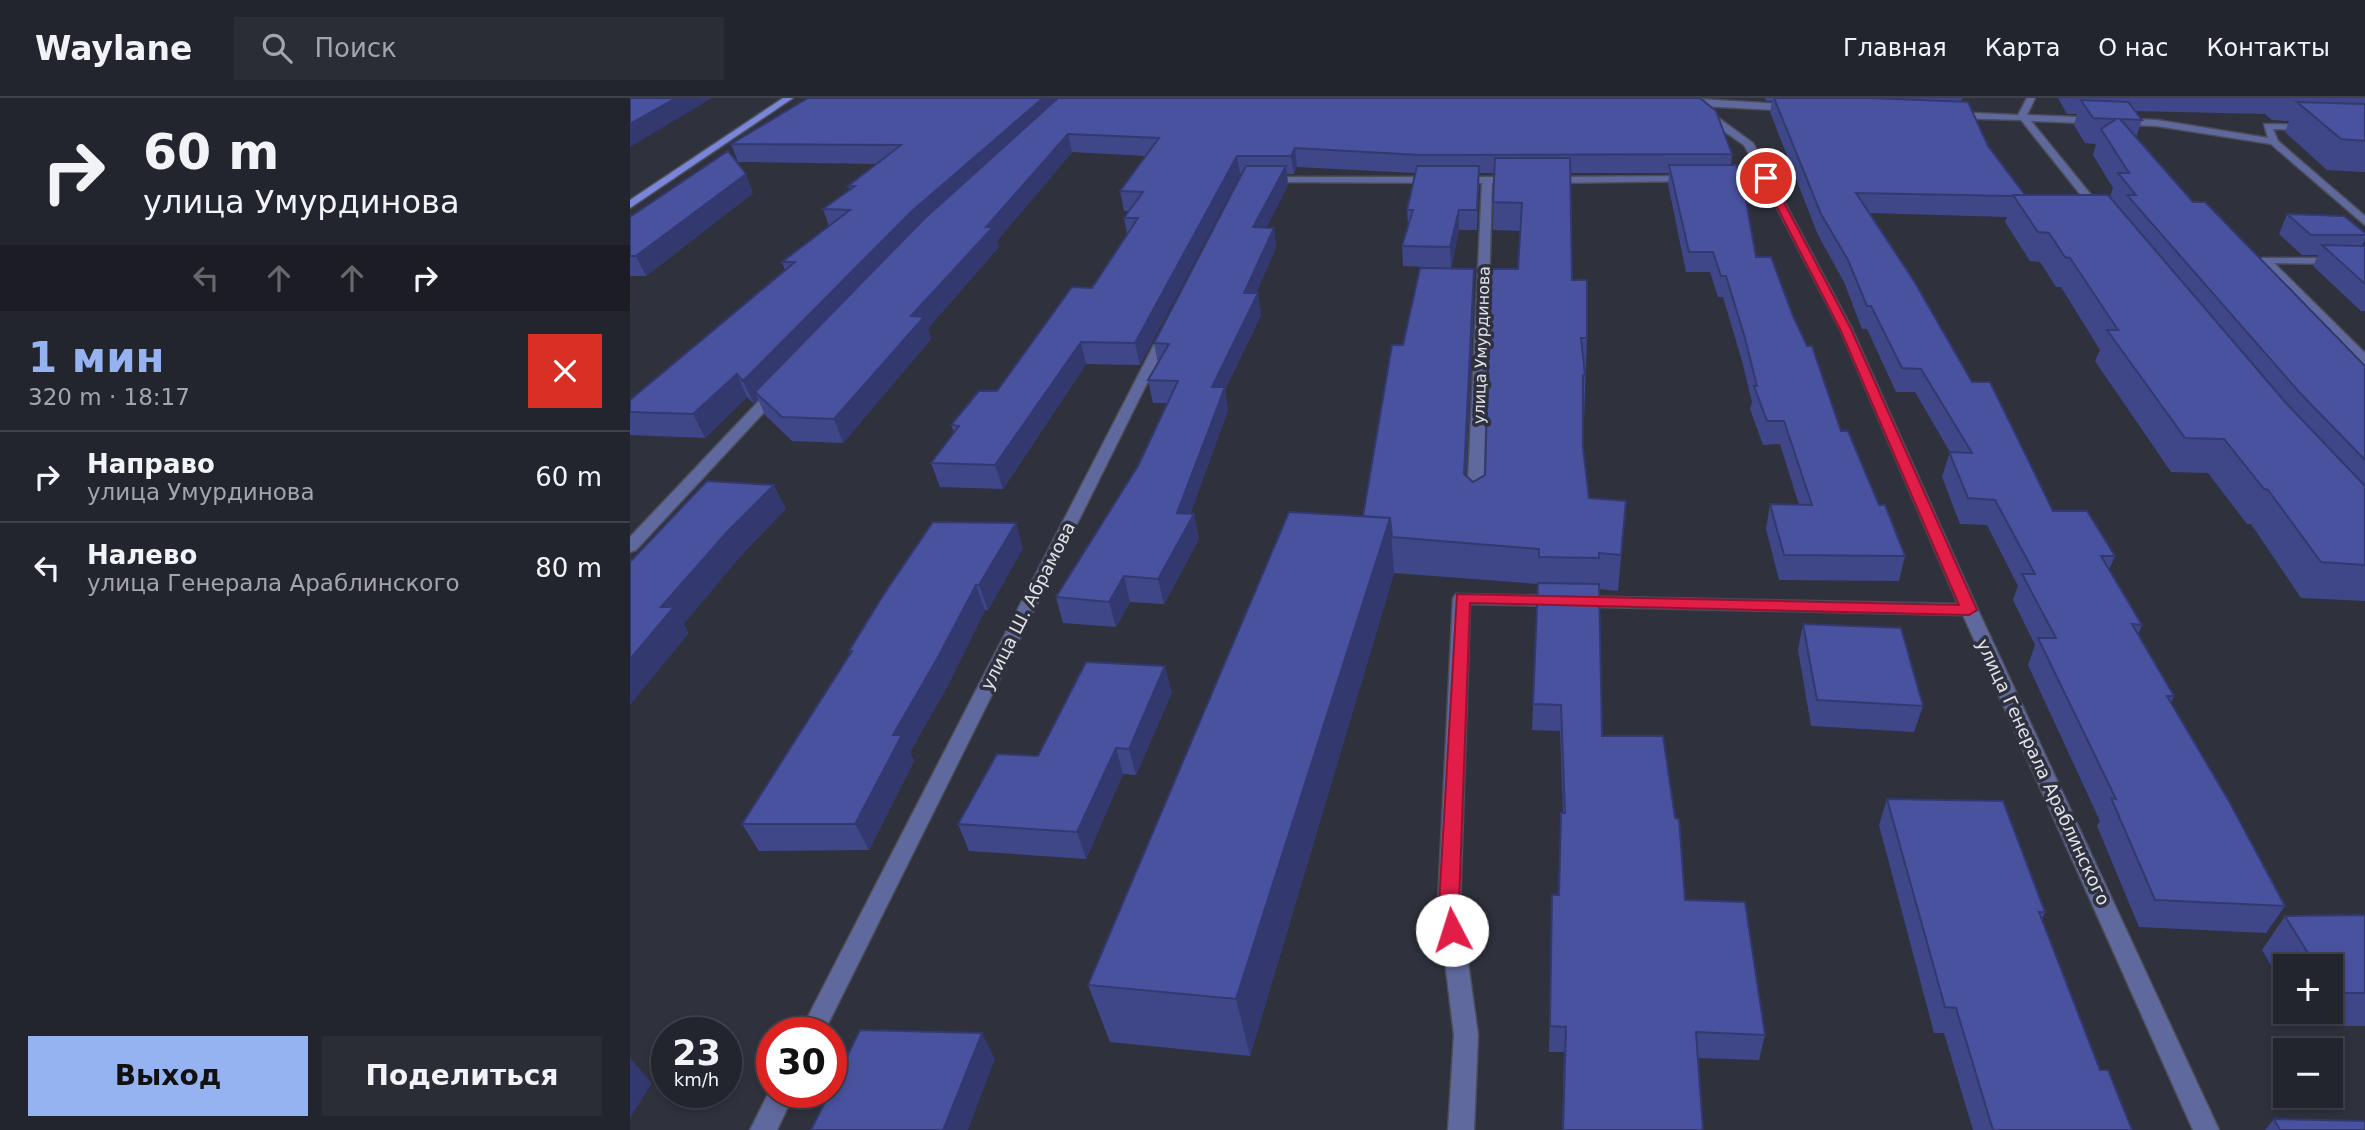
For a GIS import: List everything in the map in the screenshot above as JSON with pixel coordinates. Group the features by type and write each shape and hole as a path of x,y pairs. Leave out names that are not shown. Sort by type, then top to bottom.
{"street":[{"path":"630,205 789,98"},
{"path":"2022,116 2031,98"},
{"path":"1685,101 1800,108"},
{"name":"улица Генерала Араблинского","path":"1685,101 1748,142 1846,329 1969,610 2206,1130"},
{"path":"1937,114 2157,123 2274,142"},
{"path":"2022,116 2110,224"},
{"path":"2323,127 2267,126 2274,142 2365,222"},
{"path":"1710,178 1766,178"},
{"path":"1257,179 1528,180"},
{"path":"1542,180 1696,179"},
{"name":"улица Умурдинова","path":"1475,509 1486,180"},
{"path":"2365,261 2266,260 2273,272 2365,360"},
{"name":"улица Ш. Абрамова","path":"820,1017 1175,315"},
{"path":"630,547 782,386"},
{"path":"1461,1130 1466,1035 1449,904 1462,597 1969,610"},
{"path":"763,1130 774,1108"}],"building":[{"path":"630,98 676,98 630,124"},
{"path":"808,98 1043,98 912,211 743,381 737,374 693,414 630,412 630,400 795,262 782,262 850,210 823,209 855,186 848,186 901,145 731,144"},
{"path":"1058,98 1700,98 1716,111 1732,154 1420,155 1295,148 1291,156 1237,156 1135,343 1081,342 995,465 931,463 959,426 951,425 979,391 997,391 1072,287 1092,288 1138,218 1124,218 1143,192 1120,191 1159,138 1068,134 986,227 993,227 911,316 924,317 834,419 782,417 755,392 924,219"},
{"path":"1774,98 1968,102 1988,146 2025,195 1856,193 1914,281 1972,382 1990,382 2053,511 2087,511 2115,556 2101,556 2142,625 2132,624 2174,696 2167,696 2230,803 2285,906 2155,900 2111,798 2116,799 2038,638 2056,638 2022,574 2035,574 1995,500 1968,498 1949,452 1972,453 1921,369 1902,368 1871,306 1867,306 1848,260 1821,214"},
{"path":"2081,100 2128,102 2142,120 2120,119 2193,202 2205,202 2365,366 2365,460 2300,393 2127,195 2136,195 2118,173 2129,173 2101,129 2116,119 2093,118"},
{"path":"2297,102 2365,104 2365,141 2341,139"},
{"path":"728,151 746,174 636,256 630,256 630,217"},
{"path":"1495,158 1570,158 1572,280 1587,280 1587,338 1581,338 1585,375 1583,448 1589,498 1626,501 1621,555 1599,553 1599,558 1539,557 1539,549 1392,537 1390,518 1363,516 1392,345 1403,345 1420,268 1474,269 1464,474 1473,482 1485,475 1491,269 1518,269 1522,203 1493,202"},
{"path":"1669,165 1736,165 1743,184 1756,257 1771,257 1793,316 1807,346 1812,346 1841,431 1848,431 1879,505 1885,505 1905,556 1784,555 1770,504 1812,505 1784,421 1767,421 1754,386 1757,386 1745,338 1726,276 1721,276 1713,252 1689,252"},
{"path":"1246,166 1286,166 1253,227 1274,228 1244,293 1258,293 1212,387 1225,387 1177,513 1194,514 1158,579 1124,576 1109,602 1056,597 1138,466 1178,381 1148,380 1169,344 1154,343"},
{"path":"1417,166 1479,166 1477,210 1459,210 1450,247 1402,246 1413,210 1407,210"},
{"path":"2013,195 2108,195 2286,403 2365,486 2365,565 2321,562 2268,490 2264,489 2224,439 2185,438 2107,330 2118,330 2070,258 2065,257 2049,233 2038,232"},
{"path":"2287,214 2344,216 2365,235 2311,235"},
{"path":"2322,245 2365,246 2365,284"},
{"path":"707,481 774,485 727,532 661,607 674,607 630,659 630,562"},
{"path":"1289,512 1390,518 1236,999 1088,985"},
{"path":"933,522 1016,523 979,585 976,585 893,735 902,735 855,824 742,824 852,651 849,651 884,594"},
{"path":"1538,583 1599,584 1602,736 1663,736 1675,818 1679,819 1685,900 1745,902 1765,1035 1696,1032 1703,1130 1563,1130 1566,1027 1550,1026 1552,895 1559,895 1561,813 1565,813 1561,705 1533,704"},
{"path":"1803,624 1901,628 1923,706 1817,700"},
{"path":"1086,662 1165,666 1129,749 1116,748 1077,832 958,824 997,754 1038,756"},
{"path":"1887,799 2003,801 2045,912 2039,912 2100,1070 2108,1070 2132,1130 1993,1130 1956,1008 1945,1007"},
{"path":"2365,915 2365,993 2343,993 2343,954 2309,954 2285,916"},
{"path":"860,1030 982,1033 943,1130 811,1130 822,1108 847,1108 847,1056"},
{"path":"2274,1119 2365,1121 2365,1130 2280,1130"}],"route":[{"path":"1452,930 1449,904 1462,597 1969,610 1846,329 1766,178"}]}
